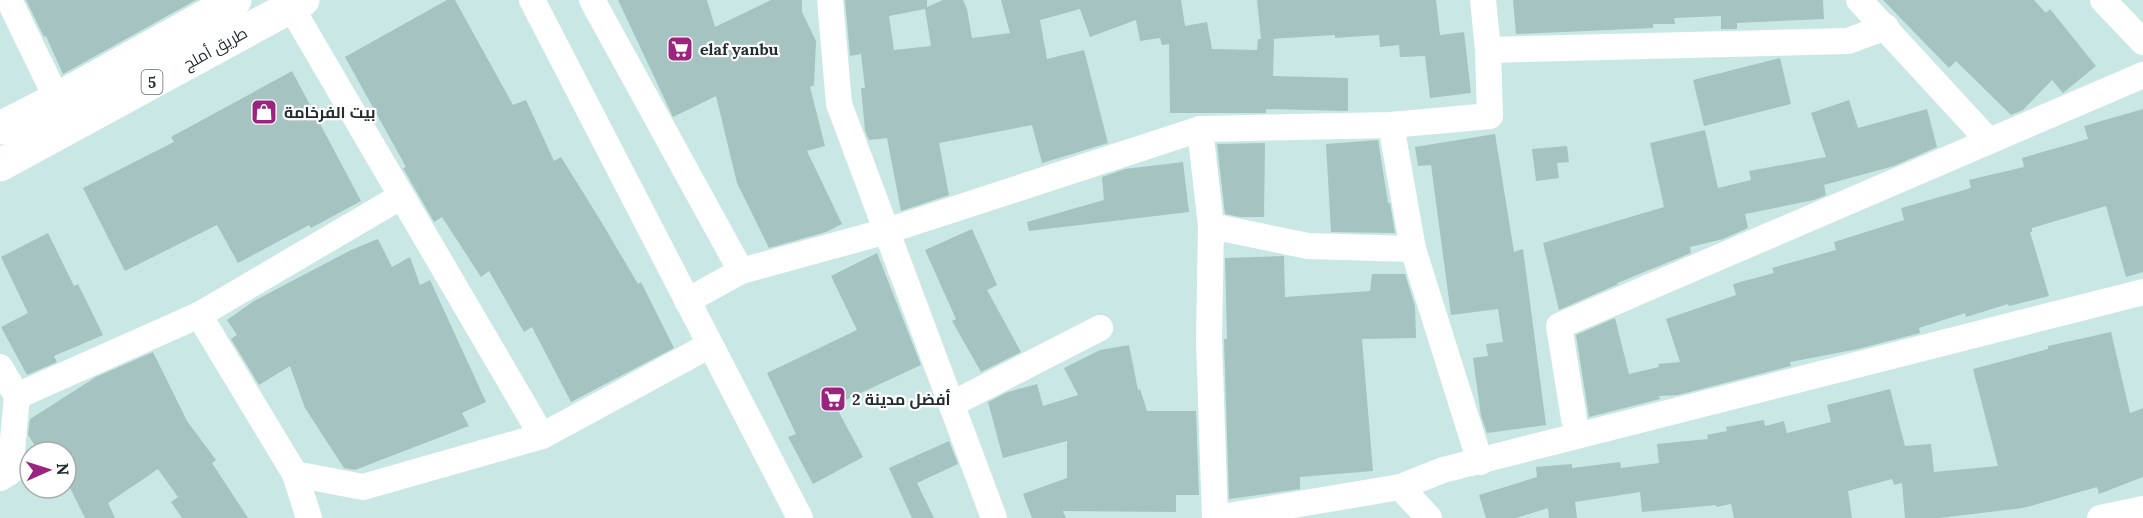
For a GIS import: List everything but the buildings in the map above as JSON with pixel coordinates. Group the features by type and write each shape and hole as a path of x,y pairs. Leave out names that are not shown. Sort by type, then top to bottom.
{"highway":[{"name":"طريق أملج","path":"0,128 235,0"},
{"name":"طريق أملج","path":"0,165 297,3"}],"street":[{"path":"9,0 57,99"},
{"path":"532,0 800,518"},
{"path":"592,0 741,271"},
{"path":"830,0 839,104 994,518"},
{"path":"687,301 741,271 887,231 1200,129 1391,125 1490,116 1488,50 1483,0"},
{"path":"1859,0 1989,141"},
{"path":"2103,0 2143,42"},
{"path":"297,3 400,197 542,436"},
{"path":"1488,50 1848,41 1886,27"},
{"path":"1574,419 1559,326 2143,75"},
{"path":"1391,125 1413,249 1480,462"},
{"path":"1200,129 1211,226 1209,341 1215,518 1400,487 1443,470 2140,297"},
{"path":"17,396 199,315 400,197"},
{"path":"1211,226 1308,246 1413,249"},
{"path":"199,315 296,474 309,518"},
{"path":"952,404 1100,328"},
{"path":"296,474 363,487 542,436 710,345"},
{"path":"0,367 17,396 10,472 0,478"},
{"path":"1400,487 1429,518"},
{"path":"2100,518 2143,509"}],"place":[{"name":"elaf yanbu","path":"680,49"},
{"name":"بيت الفرخامة","path":"264,112"},
{"name":"2 أفضل مدينة","path":"833,399"}]}
